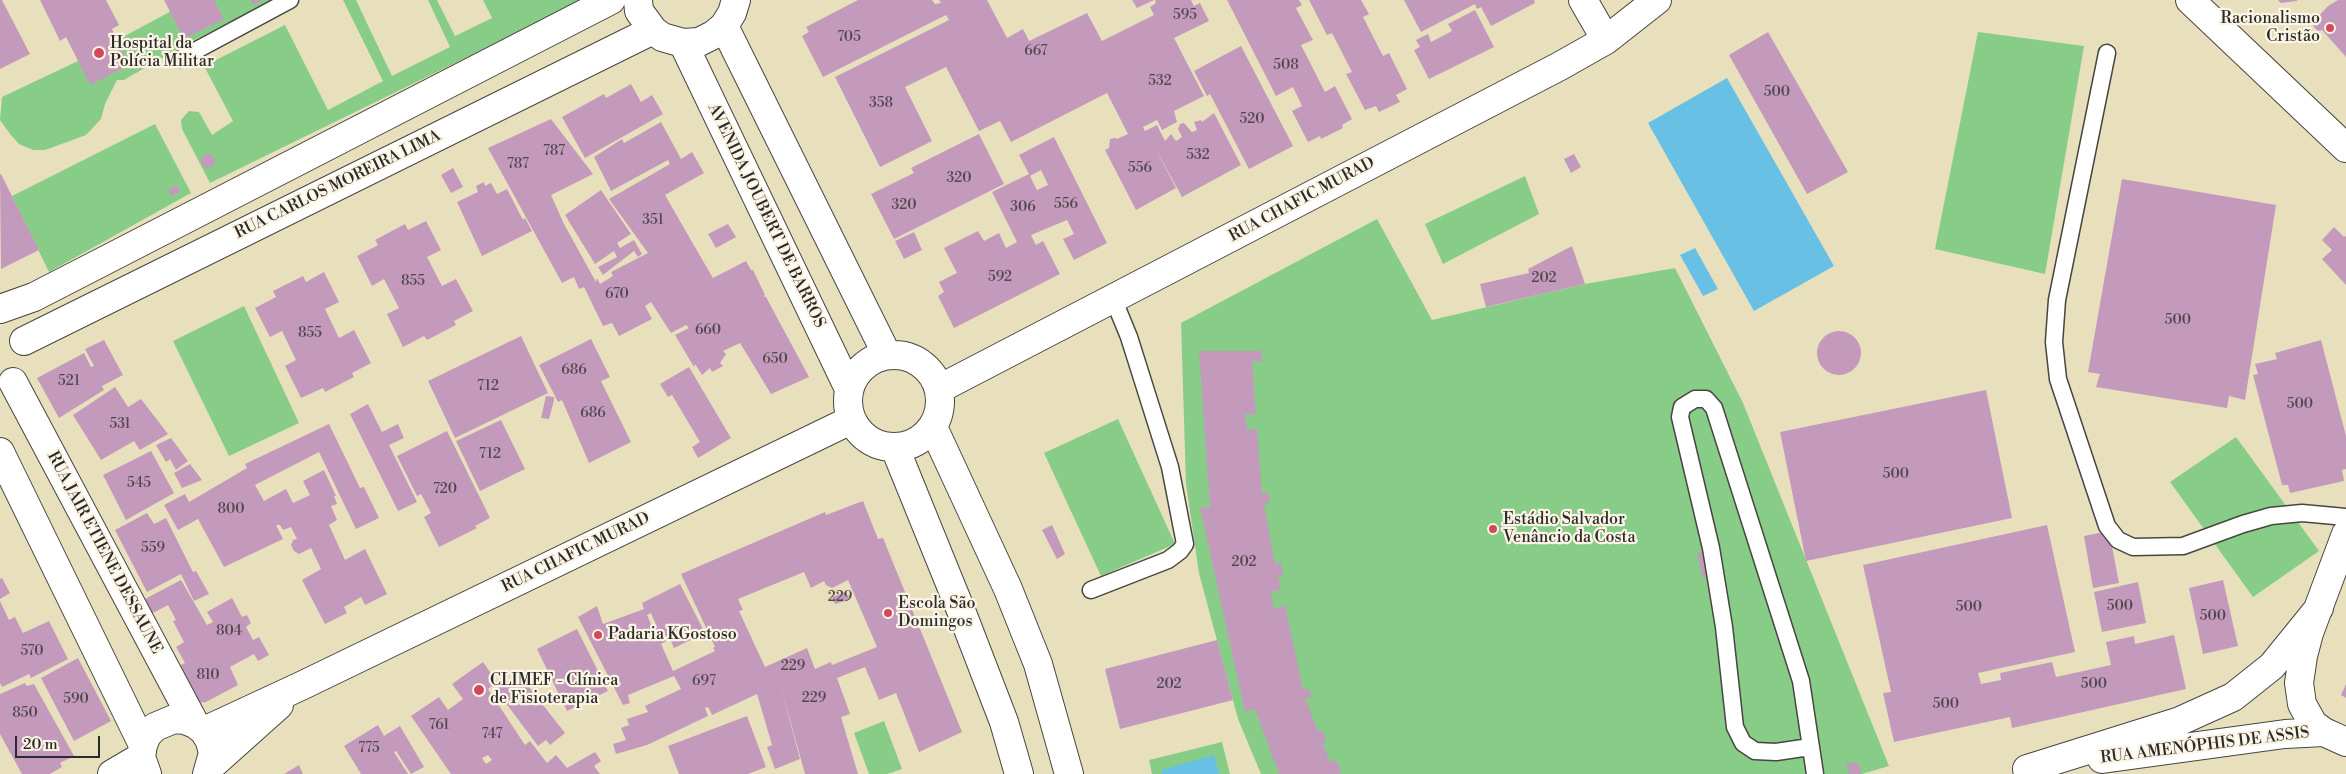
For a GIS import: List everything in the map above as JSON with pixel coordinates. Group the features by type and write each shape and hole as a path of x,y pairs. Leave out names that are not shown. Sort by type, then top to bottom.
{"street":[{"path":"6,386 22,367 24,341 18,326 0,310 34,297 611,0"},
{"path":"638,0 639,11 653,30 662,37 684,43 698,42 713,35 724,26 732,13 736,0"},
{"path":"1583,0 1606,40"},
{"name":"RUA CHAFIC MURAD","path":"939,389 1560,66 1606,40 1657,0"},
{"path":"2190,0 2346,148"},
{"path":"724,26 887,355"},
{"name":"RUA CARLOS MOREIRA LIMA","path":"24,341 653,30"},
{"name":"AVENIDA JOUBERT DE BARROS","path":"684,43 849,389"},
{"path":"887,355 904,356 920,362 932,374 939,389 941,409 933,427 923,438 910,446 895,448 877,445 862,436 851,420 848,410 849,389 854,377 863,366 874,359 887,355"},
{"name":"RUA JAIR ETIENE DESSAUNE","path":"6,386 199,727 210,741 213,753 209,769"},
{"name":"RUA CHAFIC MURAD","path":"199,727 301,686 851,420"},
{"path":"933,427 1008,589 1038,664 1069,774"},
{"path":"895,448 1004,722 1019,774"},
{"path":"0,452 144,759"},
{"path":"2319,608 2346,534"},
{"name":"RUA AMENÓPHIS DE ASSIS","path":"2319,608 2302,656 2299,683 2300,696 2306,714 2313,724 2335,737"},
{"name":"RUA AMENÓPHIS DE ASSIS","path":"2016,772 2180,721 2233,697 2272,666 2319,608"},
{"name":"RUA CHAFIC MURAD","path":"209,769 301,686"},
{"path":"144,759 151,731 164,722 185,720 199,727"},
{"name":"RUA AMENÓPHIS DE ASSIS","path":"2016,772 2253,738 2335,737"},
{"path":"112,774 144,759"}],"lane":[{"path":"180,59 290,0"},
{"path":"2107,53 2057,300 2054,342 2058,379 2107,526 2118,540 2133,547 2183,546 2271,516 2302,513 2346,517"},
{"path":"1091,590 1168,560 1180,551 1185,544 1170,467 1129,337 1113,298"},
{"path":"1810,747 1776,752 1755,751 1743,744 1736,727 1724,627 1711,548 1680,416 1682,407 1694,399 1706,399 1714,408 1802,681 1815,774"}],"green space":[{"path":"192,0 275,0 188,43 124,80 117,80 105,104 101,119 86,135 45,150 33,150 19,144 0,120 2,97 78,61"},
{"path":"343,0 356,0 392,76 450,47 428,0 437,0 455,36 492,18 483,0 584,0 210,183 182,129 181,120 189,111 199,112 212,135 233,121 204,66 285,25 328,110 383,81"},
{"path":"1978,32 2084,46 2045,274 1935,249"},
{"path":"155,124 191,193 49,272 12,196"},
{"path":"1525,176 1539,214 1443,264 1425,224"},
{"name":"Estádio Salvador Venâncio da Costa","path":"1377,219 1432,320 1585,284 1675,268 1743,403 1889,766 1862,774 1261,774 1238,719 1199,573 1186,484 1181,323"},
{"path":"244,306 299,423 229,456 173,341"},
{"path":"1118,419 1175,544 1101,576 1044,453"},
{"path":"2236,437 2319,551 2253,597 2170,482"},
{"path":"884,721 902,769 887,774 869,774 854,733"},
{"path":"1222,742 1230,774 1152,774 1149,760"}],"water":[{"path":"1727,78 1834,266 1754,311 1648,123"},
{"path":"1695,248 1718,289 1703,296 1680,255"},
{"path":"1214,755 1219,774 1162,774 1161,770"}],"building":[{"path":"0,0 2,0 30,54 0,69"},
{"name":"Hospital da Polícia Militar","path":"40,0 106,0 119,25 112,29 129,65 90,85 66,37 60,41"},
{"name":"Hospital da Polícia Militar","path":"164,0 214,0 224,19 184,39"},
{"path":"251,0 263,0 253,5"},
{"path":"858,0 932,0 935,4 941,3 939,0 987,0 1007,38 1023,29 1029,41 1087,13 1102,41 1154,15 1150,7 1156,3 1155,0 1191,0 1194,6 1200,3 1209,21 1174,38 1204,96 1174,111 1177,122 1162,130 1157,120 1143,127 1145,131 1157,125 1165,141 1171,134 1176,141 1182,137 1178,129 1180,124 1184,123 1192,132 1197,130 1194,122 1201,120 1202,122 1214,113 1241,165 1182,197 1154,146 1176,188 1136,210 1105,150 1109,148 1110,139 1117,139 1128,134 1107,93 1011,142 1000,121 979,131 946,67 905,87 932,141 880,167 835,77 949,20 946,15 823,77 802,36 809,32 806,27"},
{"path":"1132,0 1154,0 1137,8"},
{"path":"1227,0 1299,0 1302,5 1296,8 1313,40 1301,45 1325,92 1335,86 1352,119 1342,125 1343,128 1321,139 1320,136 1308,142 1292,111 1302,106 1293,87 1276,96"},
{"path":"1309,0 1361,0 1369,14 1363,17 1383,56 1389,53 1407,89 1396,95 1400,102 1379,112 1376,106 1365,110 1346,74 1352,72 1332,33 1327,35"},
{"path":"1404,0 1534,0 1535,3 1491,26 1481,7 1477,9 1475,4 1421,32"},
{"path":"2278,0 2297,0 2297,1 2281,3"},
{"name":"Racionalismo Cristão","path":"2338,0 2346,0 2346,57 2322,30 2318,31 2313,26 2313,22 2328,6"},
{"path":"1475,10 1494,47 1429,79 1414,50 1420,47 1416,40 1428,34 1431,42 1452,31 1448,24"},
{"path":"1768,32 1848,172 1807,194 1729,55"},
{"path":"1241,46 1293,146 1249,169 1210,94 1207,96 1194,71"},
{"path":"631,84 641,102 652,95 663,114 585,158 562,117 604,94 606,98"},
{"path":"551,119 593,174 551,195 564,224 596,282 597,278 600,284 613,276 611,272 648,253 609,199 670,164 668,160 611,191 594,157 622,139 624,143 661,122 681,159 692,152 704,173 665,195 692,242 713,278 746,261 751,270 753,270 765,295 763,296 766,297 809,377 771,394 740,343 723,351 726,354 720,363 723,366 712,372 710,368 702,375 695,364 694,367 675,335 689,328 686,325 671,333 651,302 645,306 652,319 619,336 612,323 603,326 584,287 579,289 574,277 562,283 488,148"},
{"path":"979,134 1004,184 894,239 871,194 914,173 911,168"},
{"path":"1054,137 1107,243 1074,260 1063,239 1074,234 1067,220 1031,235 1036,245 1043,241 1060,274 954,328 938,296 944,292 939,282 957,273 944,248 978,231 984,241 999,233 1006,248 1017,242 992,192 1029,174 1019,155","holes":["1041,170 1048,185 1037,190 1030,176"]},
{"path":"208,154 213,156 215,161 213,166 208,168 203,166 201,161 203,156"},
{"path":"1574,154 1581,167 1571,173 1564,159"},
{"path":"453,168 463,187 451,193 441,175"},
{"path":"0,175 39,250 1,269"},
{"path":"2122,179 2276,205 2245,400 2229,396 2227,408 2096,387 2100,374 2088,372"},
{"path":"484,182 485,186 491,183 497,194 507,189 523,220 525,218 532,231 482,256 457,202 478,192 476,186"},
{"path":"177,185 180,192 171,196 168,189"},
{"path":"601,190 631,234 617,243 620,248 634,240 642,254 638,257 634,251 603,275 598,267 617,257 614,251 595,264 565,215"},
{"path":"426,221 441,250 427,257 442,286 456,279 473,311 454,321 456,325 427,340 424,336 403,347 387,314 399,308 384,279 372,286 357,256 378,245 375,240 405,224 408,230"},
{"path":"728,224 736,237 716,248 708,234"},
{"path":"2334,227 2344,237 2346,236 2346,285 2322,259 2332,250 2322,240"},
{"path":"914,232 922,250 904,259 895,241"},
{"path":"1572,246 1585,284 1486,307 1480,284 1529,273 1528,269"},
{"path":"324,272 339,302 325,309 339,338 354,330 371,363 352,373 354,377 325,392 323,388 301,398 285,366 296,360 282,331 270,337 255,308 276,297 273,291 303,276 306,282"},
{"path":"1839,331 1851,335 1857,341 1861,353 1857,365 1851,371 1839,375 1827,371 1821,365 1817,353 1821,341 1827,335"},
{"path":"521,336 548,393 455,438 428,381"},
{"path":"591,339 610,377 601,381 631,442 589,463 562,400 558,402 539,365"},
{"path":"104,340 123,375 102,386 104,390 59,418 37,378 84,353 91,367 94,366 85,349"},
{"path":"2321,340 2346,436 2346,469 2342,470 2344,481 2290,493 2288,485 2282,485 2253,375 2258,374 2255,364 2277,359 2275,353"},
{"path":"1199,351 1261,351 1262,362 1252,361 1256,415 1245,414 1247,430 1257,428 1262,494 1268,492 1270,502 1264,504 1275,564 1281,562 1283,575 1278,576 1281,589 1271,592 1274,609 1285,605 1303,689 1309,689 1312,697 1305,698 1318,731 1322,730 1327,742 1322,743 1330,761 1337,761 1341,773 1338,774 1279,774 1255,709 1245,712 1200,507 1210,508"},
{"path":"689,367 731,438 698,458 692,447 700,442 672,395 685,388 668,397 660,384"},
{"path":"115,387 128,407 141,399 168,434 140,450 134,441 101,460 73,415"},
{"path":"1986,390 2012,518 1806,561 1780,432"},
{"path":"546,396 554,397 549,419 541,418"},
{"path":"368,404 382,432 398,424 404,438 389,445 417,502 398,511 350,414"},
{"path":"501,420 525,469 480,491 456,441"},
{"path":"329,424 360,488 364,487 379,518 356,529 319,452 255,485 264,501 286,489 293,503 310,495 303,481 324,470 336,496 334,496 337,504 331,506 337,520 329,525 345,560 365,549 387,594 365,605 361,597 344,607 347,613 325,624 302,580 321,569 311,548 299,554 294,551 291,545 293,540 297,539 291,527 283,530 280,525 276,525 283,539 224,567 198,519 178,530 164,505 185,494 189,502 247,468 245,464"},
{"path":"447,431 490,518 475,526 477,528 439,547 424,517 431,513 421,494 417,496 397,456"},
{"path":"171,438 188,461 176,470 170,459 166,462 156,445"},
{"path":"151,451 174,493 126,520 103,475"},
{"path":"190,464 202,480 182,488 174,473"},
{"path":"863,501 878,539 883,538 962,732 919,752 896,693 879,700 865,667 837,678 850,714 841,717 858,774 805,774 780,684 800,759 775,769 767,747 772,745 757,694 712,715 708,707 705,708 708,716 647,745 616,754 613,744 626,740 621,728 629,725 627,719 648,712 645,706 681,689 674,676 628,695 630,703 623,705 578,617 597,606 603,624 644,609 642,603 680,584 705,633 674,648 670,639 661,644 673,671 715,651 713,648 715,647 681,574 825,512 826,515","holes":["804,572 811,588 824,581 826,585 832,588 848,580 877,647 832,665 831,662 815,669 807,648 765,667 739,611 743,610 738,599","651,613 657,627 653,629 647,615"]},
{"path":"147,513 154,524 166,518 193,572 196,571 209,594 194,601 181,574 147,592 115,530"},
{"path":"1052,525 1065,554 1057,559 1042,530"},
{"path":"2047,525 2075,652 1978,673 1981,684 2001,680 2000,673 2052,662 2056,677 2111,665 2106,642 2134,636 2135,644 2174,635 2186,689 2012,728 2010,717 1894,742 1883,693 1891,692 1863,565"},
{"path":"2109,531 2119,583 2093,588 2084,536"},
{"path":"1703,551 1709,576 1703,578 1697,553"},
{"path":"2,578 10,593 0,599 0,579"},
{"path":"181,580 207,625 213,622 207,612 232,598 242,617 247,615 251,623 246,627 253,640 259,637 269,655 258,661 254,654 230,667 238,685 206,702 197,703 177,667 185,663 176,647 184,642 173,621 176,620 168,605 151,614 143,600"},
{"path":"2223,580 2238,646 2203,654 2189,588"},
{"path":"2138,582 2146,623 2102,632 2094,592"},
{"path":"846,592 849,600 835,604 832,597"},
{"path":"0,601 9,620 15,617 23,633 49,621 68,659 31,678 29,674 2,687 0,683"},
{"path":"577,629 608,691 567,711 537,649"},
{"path":"1217,640 1233,700 1120,729 1105,669"},
{"path":"78,658 111,721 74,741 41,678"},
{"path":"483,662 497,682 488,689 525,745 530,741 547,763 556,755 567,768 595,752 601,761 594,766 600,774 451,774 411,716 439,697 448,710 463,699 452,684","holes":["488,755 492,760 486,764 482,758"]},
{"path":"518,673 565,733 550,745 546,740 538,746 496,690"},
{"path":"25,683 27,686 34,684 74,756 60,763 62,767 50,774 22,774 0,734 0,694"},
{"path":"2346,684 2346,698 2341,695"},
{"path":"747,716 766,767 748,774 679,774 668,746"},
{"path":"378,725 384,736 400,726 424,767 411,774 396,751 394,752 408,774 361,774 344,746"},
{"path":"1858,762 1861,774 1849,774 1846,764"},
{"path":"299,765 303,774 284,774"}],"place":[{"name":"Racionalismo Cristão","path":"2330,28"},
{"name":"Hospital da Polícia Militar","path":"99,53"},
{"name":"Estádio Salvador Venâncio da Costa","path":"1493,529"},
{"name":"Escola São Domingos","path":"888,613"},
{"name":"Padaria KGostoso","path":"598,635"},
{"name":"CLIMEF - Clínica de Fisioterapia","path":"479,690"}]}
